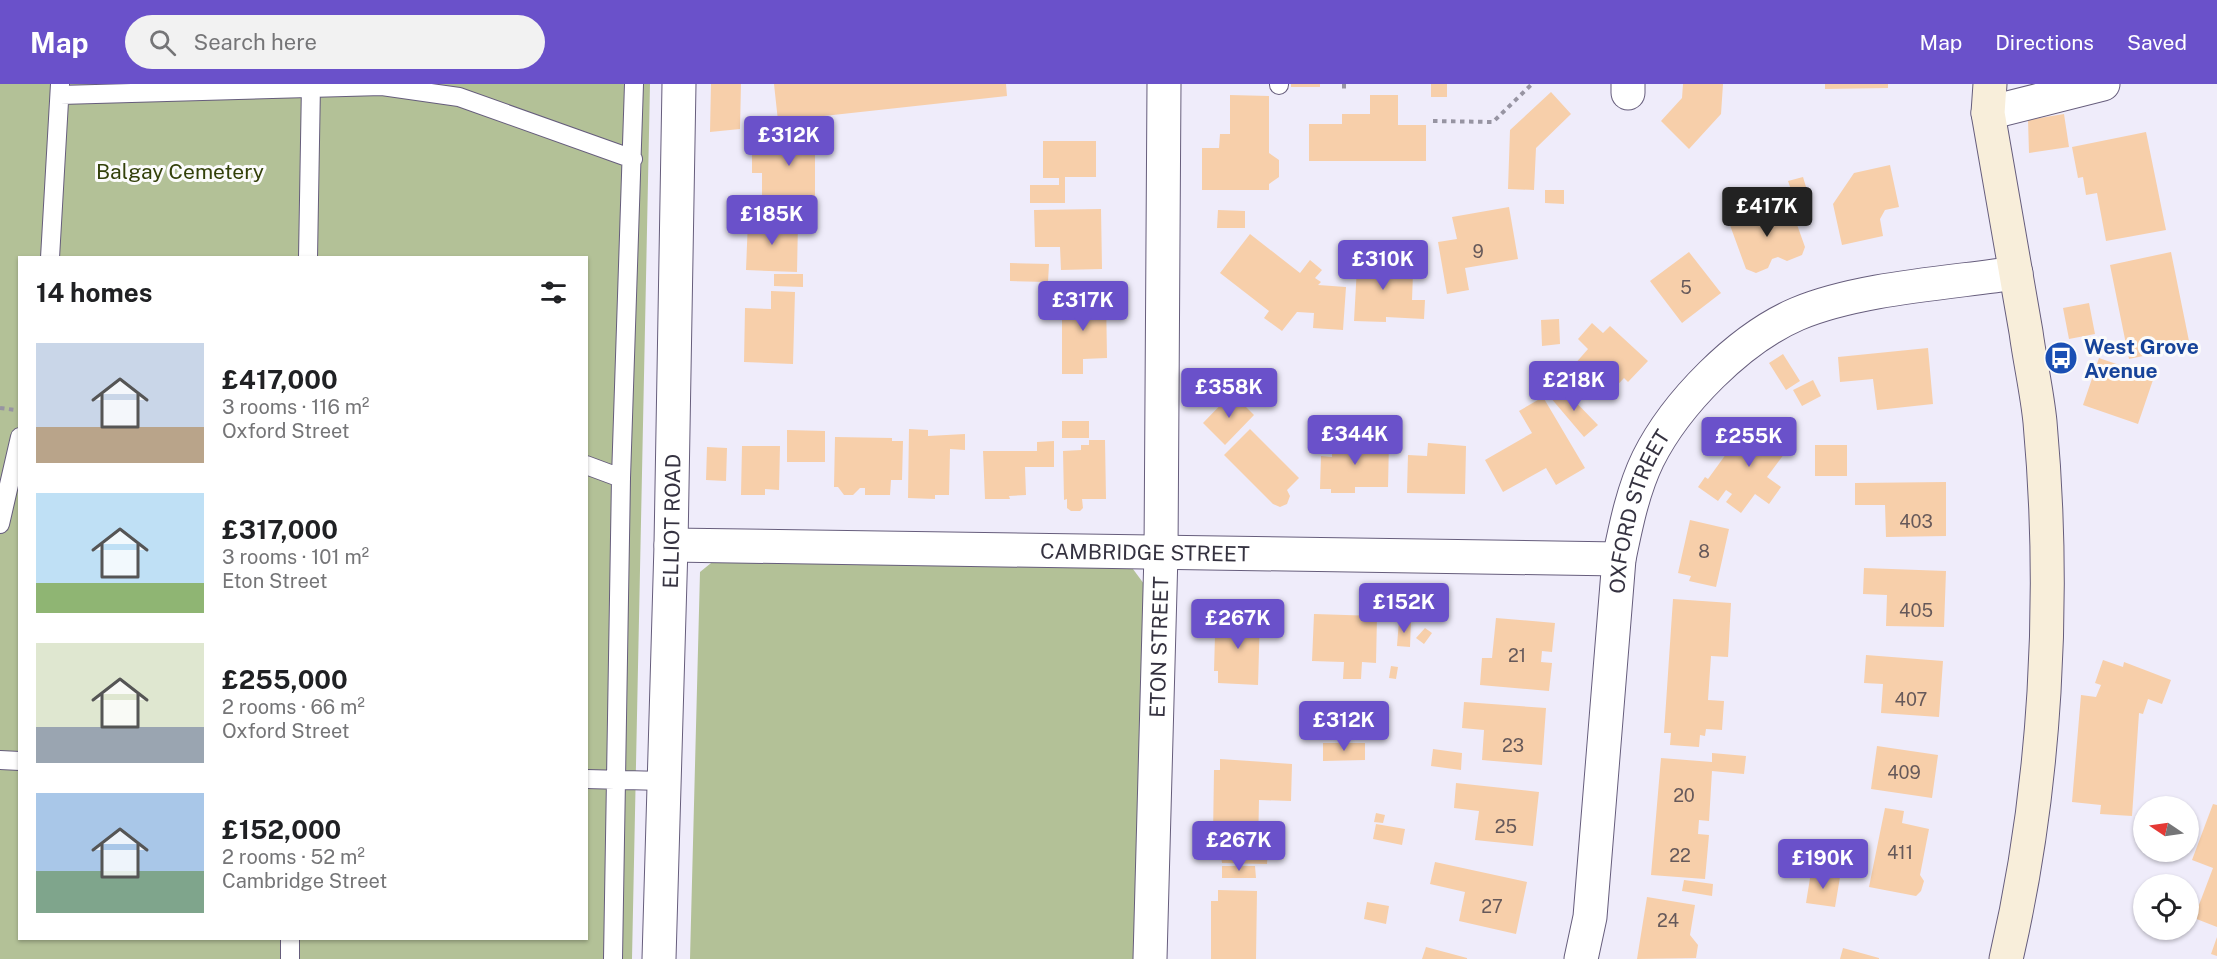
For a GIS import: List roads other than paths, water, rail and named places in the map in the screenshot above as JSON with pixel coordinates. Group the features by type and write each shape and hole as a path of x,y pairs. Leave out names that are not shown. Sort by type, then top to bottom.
{"street":[{"name":"ELLIOT ROAD","path":"659,959 671,545 678,84"},
{"name":"ETON STREET","path":"1150,959 1161,553 1164,84"},
{"path":"2006,959 2017,909 2036,775 2046,669 2044,473 2040,420 1989,99 2103,84"},
{"name":"OXFORD STREET","path":"1581,959 1590,917 1619,559 1629,510 1648,458 1690,397 1740,348 1796,314 1858,296 2016,273"},
{"name":"CAMBRIDGE STREET","path":"671,545 1619,559"}],"lane":[{"path":"613,959 621,478 634,84"},
{"path":"50,256 60,90 310,85 382,86 459,96 633,159"},
{"path":"308,256 310,85"},
{"path":"0,524 18,446"},
{"path":"588,466 621,478"},
{"path":"0,760 18,761"},
{"path":"588,779 663,781"},
{"path":"290,940 290,959"}],"place":[{"name":"West Grove Avenue","path":"2061,358"}],"park label":[{"name":"Balgay Cemetery","path":"180,171"}]}
